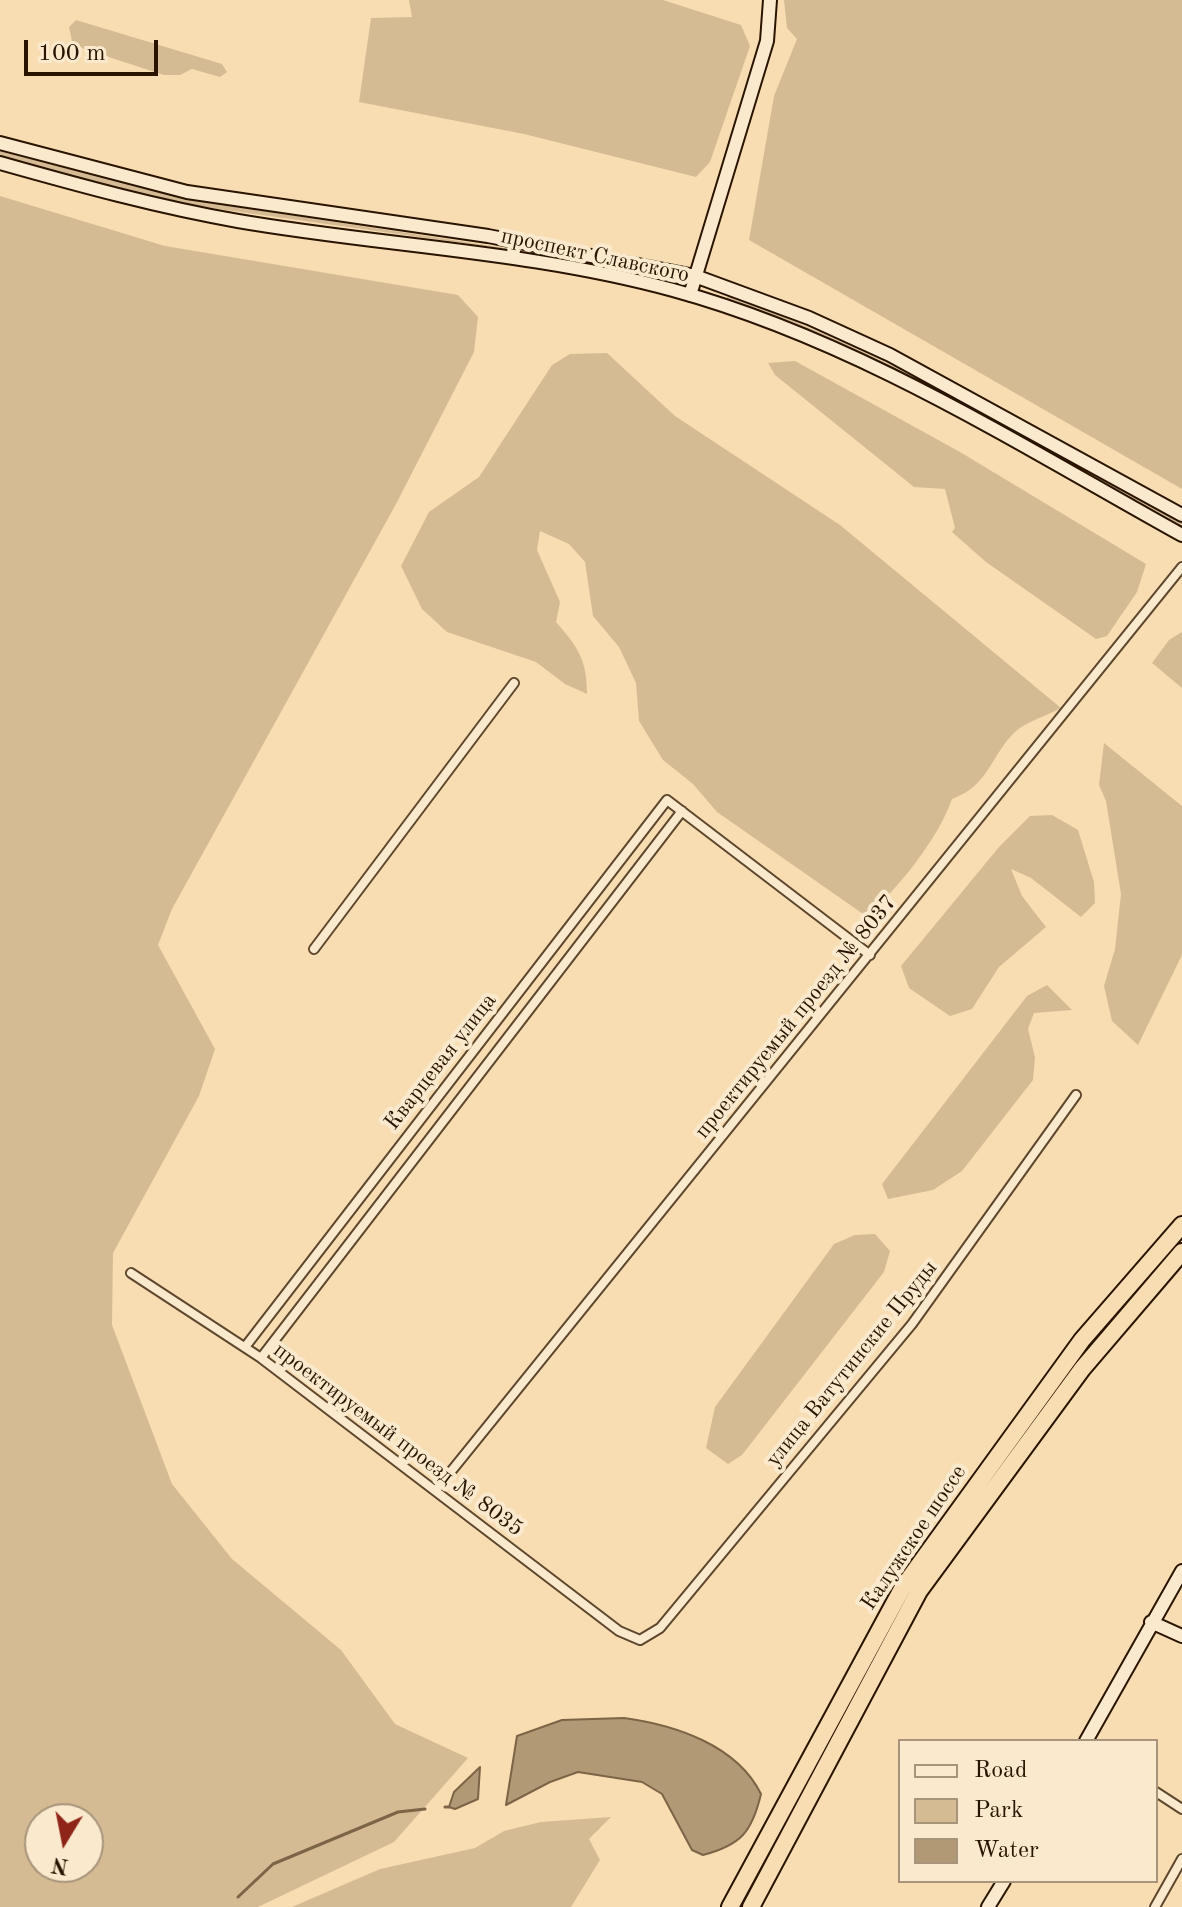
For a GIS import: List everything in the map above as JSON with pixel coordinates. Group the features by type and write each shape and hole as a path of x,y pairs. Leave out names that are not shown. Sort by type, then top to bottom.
{"highway":[{"name":"Калужское шоссе","path":"730,1907 903,1587 1082,1340 1180,1226"},
{"name":"Калужское шоссе","path":"751,1907 919,1591 1082,1369 1182,1252"}],"main road":[{"path":"690,295 767,41 770,0"},
{"name":"проспект Славского","path":"0,143 187,192 488,236 669,270 727,286 809,318 890,355 1182,515"},
{"name":"проспект Славского","path":"0,163 198,213 567,266 690,295 799,334 881,371 990,426 1182,535"},
{"path":"669,270 693,264 705,247"},
{"path":"705,247 705,265 709,274 727,286"},
{"path":"1087,1739 1182,1571"},
{"path":"1151,1622 1182,1636"},
{"path":"988,1907 1003,1883"}],"street":[{"name":"проектируемый проезд № 8037","path":"436,1490 1182,567"},
{"path":"314,949 514,683"},
{"name":"Кварцевая улица","path":"245,1347 667,800 682,811 261,1358"},
{"path":"682,811 870,955"},
{"name":"улица Ватутинские Пруды","path":"640,1640 660,1628 912,1324 1076,1095"},
{"name":"проектируемый проезд № 8035","path":"131,1273 261,1358 629,1639 640,1640"},
{"path":"1158,1793 1182,1809"},
{"path":"1155,1907 1182,1859"}],"green space":[{"path":"409,0 663,0 741,25 750,46 710,162 696,177 524,134 359,102 371,18 412,17"},
{"path":"784,0 1182,0 1182,489 749,240 774,96 797,39 787,28"},
{"path":"76,20 222,64 227,72 220,77 192,69 180,75 164,75 84,49 72,41 69,27"},
{"path":"0,151 186,199 570,258 183,204 0,157"},
{"path":"0,196 165,246 458,295 478,317 474,352 396,504 172,909 158,945 215,1049 199,1096 113,1253 112,1325 172,1484 232,1559 341,1650 395,1724 468,1758 394,1842 258,1907 0,1907"},
{"path":"728,295 846,344 960,400 1182,522 1182,530 993,423 726,302"},
{"path":"607,353 675,416 840,525 1061,708 1011,736 980,780 952,799 938,830 916,862 866,916 717,812 693,784 663,760 639,721 636,683 619,647 593,616 585,562 569,544 540,531 537,550 560,602 556,622 583,663 587,694 565,684 536,662 447,632 422,609 401,566 429,512 479,477 552,365 570,354"},
{"path":"795,361 960,452 1146,564 1137,592 1107,636 1096,639 986,562 952,532 955,528 945,489 914,487 775,375 768,363"},
{"path":"1182,632 1182,688 1152,663 1169,640"},
{"path":"1104,743 1182,806 1182,955 1138,1045 1112,1021 1104,986 1115,949 1121,894 1106,801 1099,785"},
{"path":"1052,815 1078,830 1094,882 1095,903 1081,917 1031,878 1011,869 1022,896 1046,927 999,967 972,1009 950,1016 909,988 901,966 999,847 1030,816"},
{"path":"1047,985 1072,1010 1034,1013 1028,1029 1035,1057 1033,1080 962,1171 933,1190 888,1199 882,1184 1027,996"},
{"path":"875,1234 890,1251 884,1272 742,1455 728,1464 706,1448 715,1407 834,1244 855,1235"},
{"path":"611,1817 589,1839 600,1860 571,1907 292,1907 380,1869 475,1848 504,1831 541,1822"}],"water":[{"path":"624,1718 683,1732 721,1750 737,1762 761,1794 743,1835 727,1847 703,1855 692,1850 662,1794 642,1782 578,1772 550,1782 506,1805 517,1736 562,1720"},
{"path":"480,1767 478,1799 455,1809 449,1807 454,1792"}],"waterway":[{"path":"238,1897 273,1864 398,1812 425,1809"}]}
